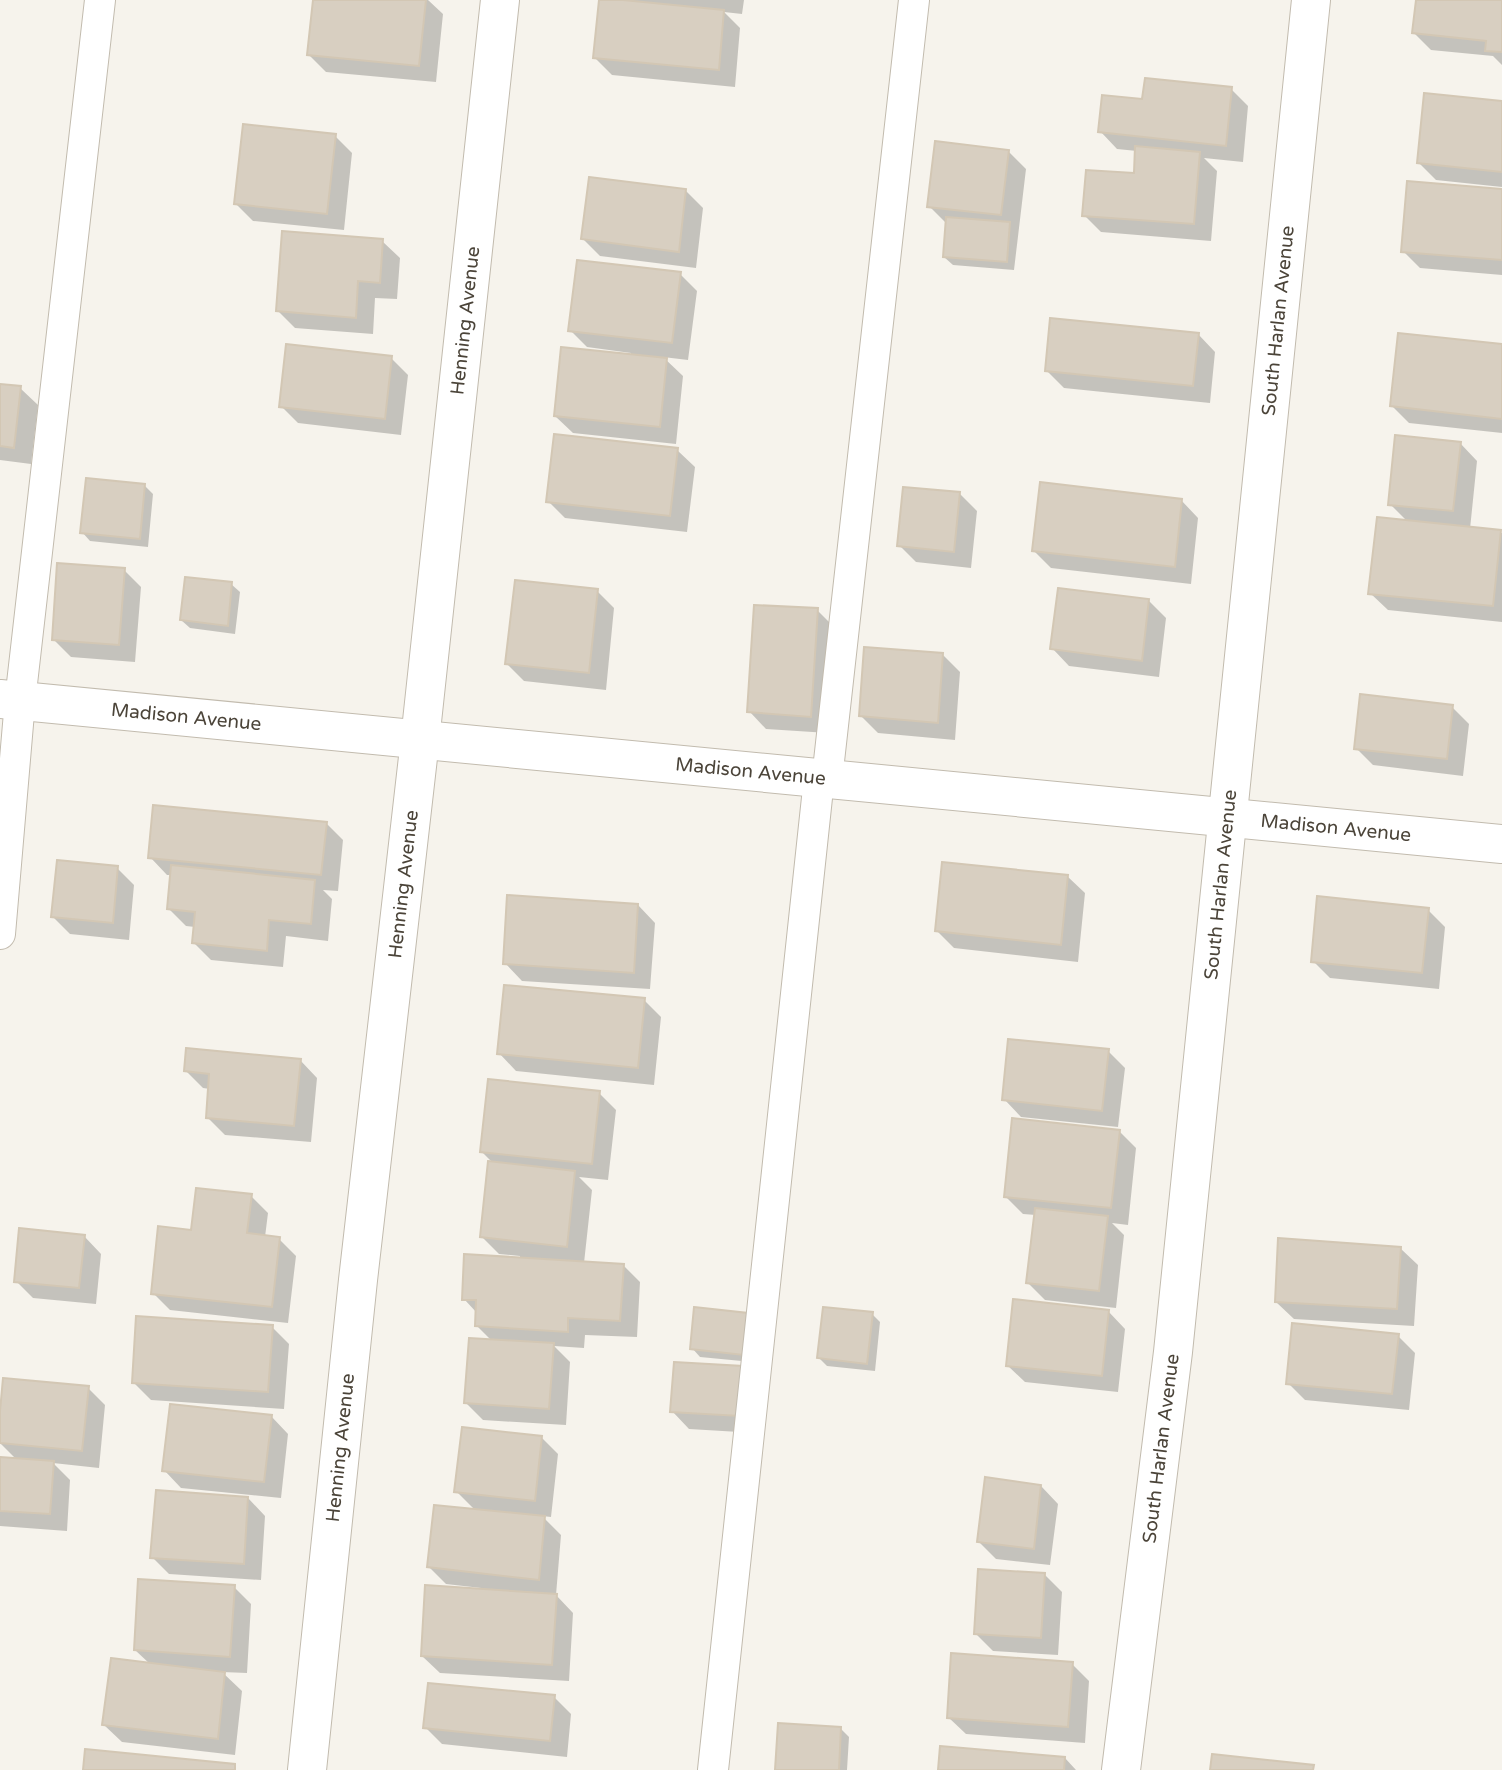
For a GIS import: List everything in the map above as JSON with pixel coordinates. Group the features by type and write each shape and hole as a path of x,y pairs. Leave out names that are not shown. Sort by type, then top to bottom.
{"street":[{"name":"Henning Avenue","path":"307,1770 358,1280 500,0"},
{"name":"South Harlan Avenue","path":"1121,1770 1172,1352 1311,0"},
{"name":"Madison Avenue","path":"10,700 1502,844"}],"lane":[{"path":"0,934 10,700 100,0"},
{"path":"713,1770 823,779 914,0"}],"building":[{"path":"313,0 426,0 419,66 307,55"},
{"path":"599,0 724,10 719,70 593,58"},
{"path":"1416,0 1502,0 1502,52 1485,51 1486,41 1412,33"},
{"path":"1145,78 1232,87 1226,146 1098,132 1102,95 1142,99"},
{"path":"1424,93 1502,101 1502,172 1417,163"},
{"path":"243,124 336,134 327,214 234,204"},
{"path":"935,141 1009,150 1001,215 927,207"},
{"path":"1135,146 1200,152 1194,224 1082,216 1086,170 1134,173"},
{"path":"589,177 686,189 679,252 581,239"},
{"path":"1407,181 1502,189 1502,260 1401,252"},
{"path":"946,217 1010,222 1007,262 943,257"},
{"path":"282,231 383,239 380,283 358,281 356,318 276,311"},
{"path":"577,260 681,272 672,343 568,331"},
{"path":"1050,318 1199,333 1193,386 1045,371"},
{"path":"1398,333 1502,344 1502,419 1390,406"},
{"path":"286,344 392,356 385,419 279,407"},
{"path":"561,347 667,358 660,427 554,416"},
{"path":"0,384 21,386 14,448 0,446"},
{"path":"554,434 678,448 670,516 546,502"},
{"path":"1395,435 1461,442 1453,511 1388,505"},
{"path":"86,478 145,484 140,539 80,533"},
{"path":"1040,482 1182,499 1175,567 1032,551"},
{"path":"903,487 960,492 954,552 897,546"},
{"path":"1377,517 1501,530 1493,606 1368,594"},
{"path":"57,563 125,568 119,645 52,640"},
{"path":"185,577 232,582 228,626 180,620"},
{"path":"515,580 598,589 589,673 505,664"},
{"path":"1058,588 1149,599 1142,661 1050,649"},
{"path":"754,605 818,608 811,717 747,712"},
{"path":"864,647 943,653 938,723 859,716"},
{"path":"1360,694 1453,705 1447,759 1354,749"},
{"path":"153,805 327,822 321,875 148,858"},
{"path":"57,860 118,866 113,923 51,917"},
{"path":"942,862 1068,875 1061,945 935,931"},
{"path":"171,865 315,880 311,924 269,920 267,951 192,943 195,912 167,909"},
{"path":"507,895 638,904 634,973 503,964"},
{"path":"1317,896 1429,908 1422,973 1311,962"},
{"path":"504,985 645,998 638,1068 497,1054"},
{"path":"1008,1039 1109,1049 1102,1111 1002,1100"},
{"path":"186,1048 301,1059 294,1126 206,1118 209,1074 184,1071"},
{"path":"488,1079 600,1091 592,1164 480,1152"},
{"path":"1012,1118 1120,1130 1111,1208 1004,1197"},
{"path":"488,1161 575,1171 567,1247 480,1237"},
{"path":"196,1188 252,1194 247,1233 280,1237 272,1307 151,1294 158,1226 191,1230"},
{"path":"1035,1208 1108,1216 1099,1291 1026,1283"},
{"path":"19,1228 85,1235 79,1288 14,1282"},
{"path":"1278,1238 1401,1247 1397,1309 1275,1302"},
{"path":"464,1254 624,1264 620,1321 568,1318 568,1332 475,1326 476,1300 462,1300"},
{"path":"1013,1299 1109,1310 1102,1376 1006,1366"},
{"path":"694,1307 748,1313 744,1355 690,1349"},
{"path":"823,1307 873,1312 867,1364 817,1358"},
{"path":"136,1316 273,1325 268,1392 132,1383"},
{"path":"1292,1323 1399,1334 1392,1394 1286,1384"},
{"path":"469,1338 554,1343 549,1409 464,1403"},
{"path":"674,1362 743,1366 740,1416 670,1412"},
{"path":"3,1378 89,1386 82,1451 0,1443"},
{"path":"170,1404 272,1415 264,1482 162,1471"},
{"path":"462,1427 542,1436 535,1501 454,1492"},
{"path":"0,1457 54,1461 50,1514 0,1511"},
{"path":"985,1477 1041,1485 1034,1549 977,1542"},
{"path":"156,1490 248,1497 244,1564 150,1558"},
{"path":"434,1505 545,1516 539,1580 427,1567"},
{"path":"978,1569 1045,1573 1041,1638 974,1634"},
{"path":"138,1579 235,1585 230,1657 134,1650"},
{"path":"425,1585 557,1594 552,1665 421,1656"},
{"path":"951,1653 1073,1662 1068,1727 947,1718"},
{"path":"111,1658 225,1672 218,1739 102,1725"},
{"path":"428,1683 555,1695 550,1741 423,1728"},
{"path":"778,1723 841,1727 839,1770 775,1770"},
{"path":"940,1746 1065,1757 1064,1770 938,1770"},
{"path":"85,1749 235,1764 235,1770 83,1770"},
{"path":"1212,1754 1314,1765 1313,1770 1210,1770"}]}
